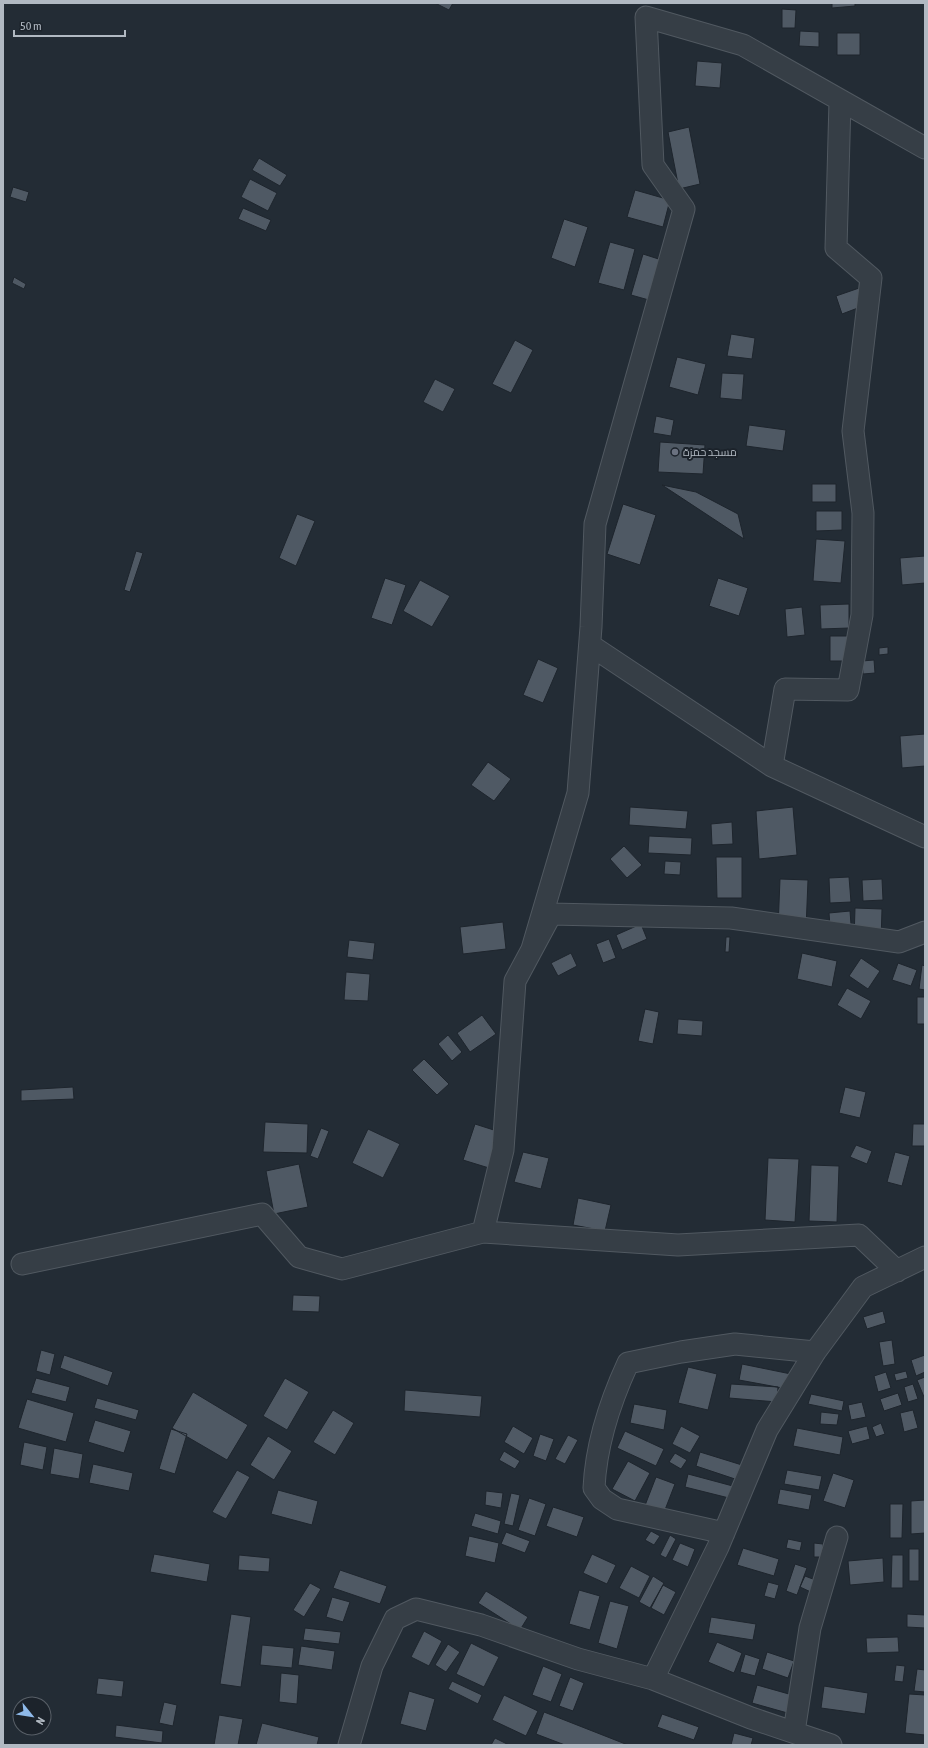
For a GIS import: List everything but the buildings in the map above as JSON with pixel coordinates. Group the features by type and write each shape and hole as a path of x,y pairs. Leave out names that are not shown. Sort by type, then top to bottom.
{"street":[{"path":"532,949 578,793 590,645 595,524 684,209 653,165 646,17 744,45 925,148"},
{"path":"772,766 785,689 848,690 862,615 864,514 852,430 871,278 836,248 840,100"},
{"path":"590,645 772,766 925,837"},
{"path":"483,1232 503,1150 515,981 551,914 731,918 899,942 925,932"},
{"path":"22,1264 262,1214 298,1257 342,1269 483,1232 678,1245 859,1235 897,1271"},
{"path":"653,1679 724,1533 767,1430 815,1352 863,1287 925,1257"},
{"path":"724,1533 617,1509 602,1499 594,1488 595,1468 614,1394 628,1363 681,1352 735,1344 815,1352"},
{"path":"794,1732 810,1628 837,1537"},
{"path":"349,1745 372,1666 395,1619 416,1609 481,1625 578,1659 653,1679 831,1745"}],"place":[{"name":"مسجد حمزة","path":"675,452"}]}
